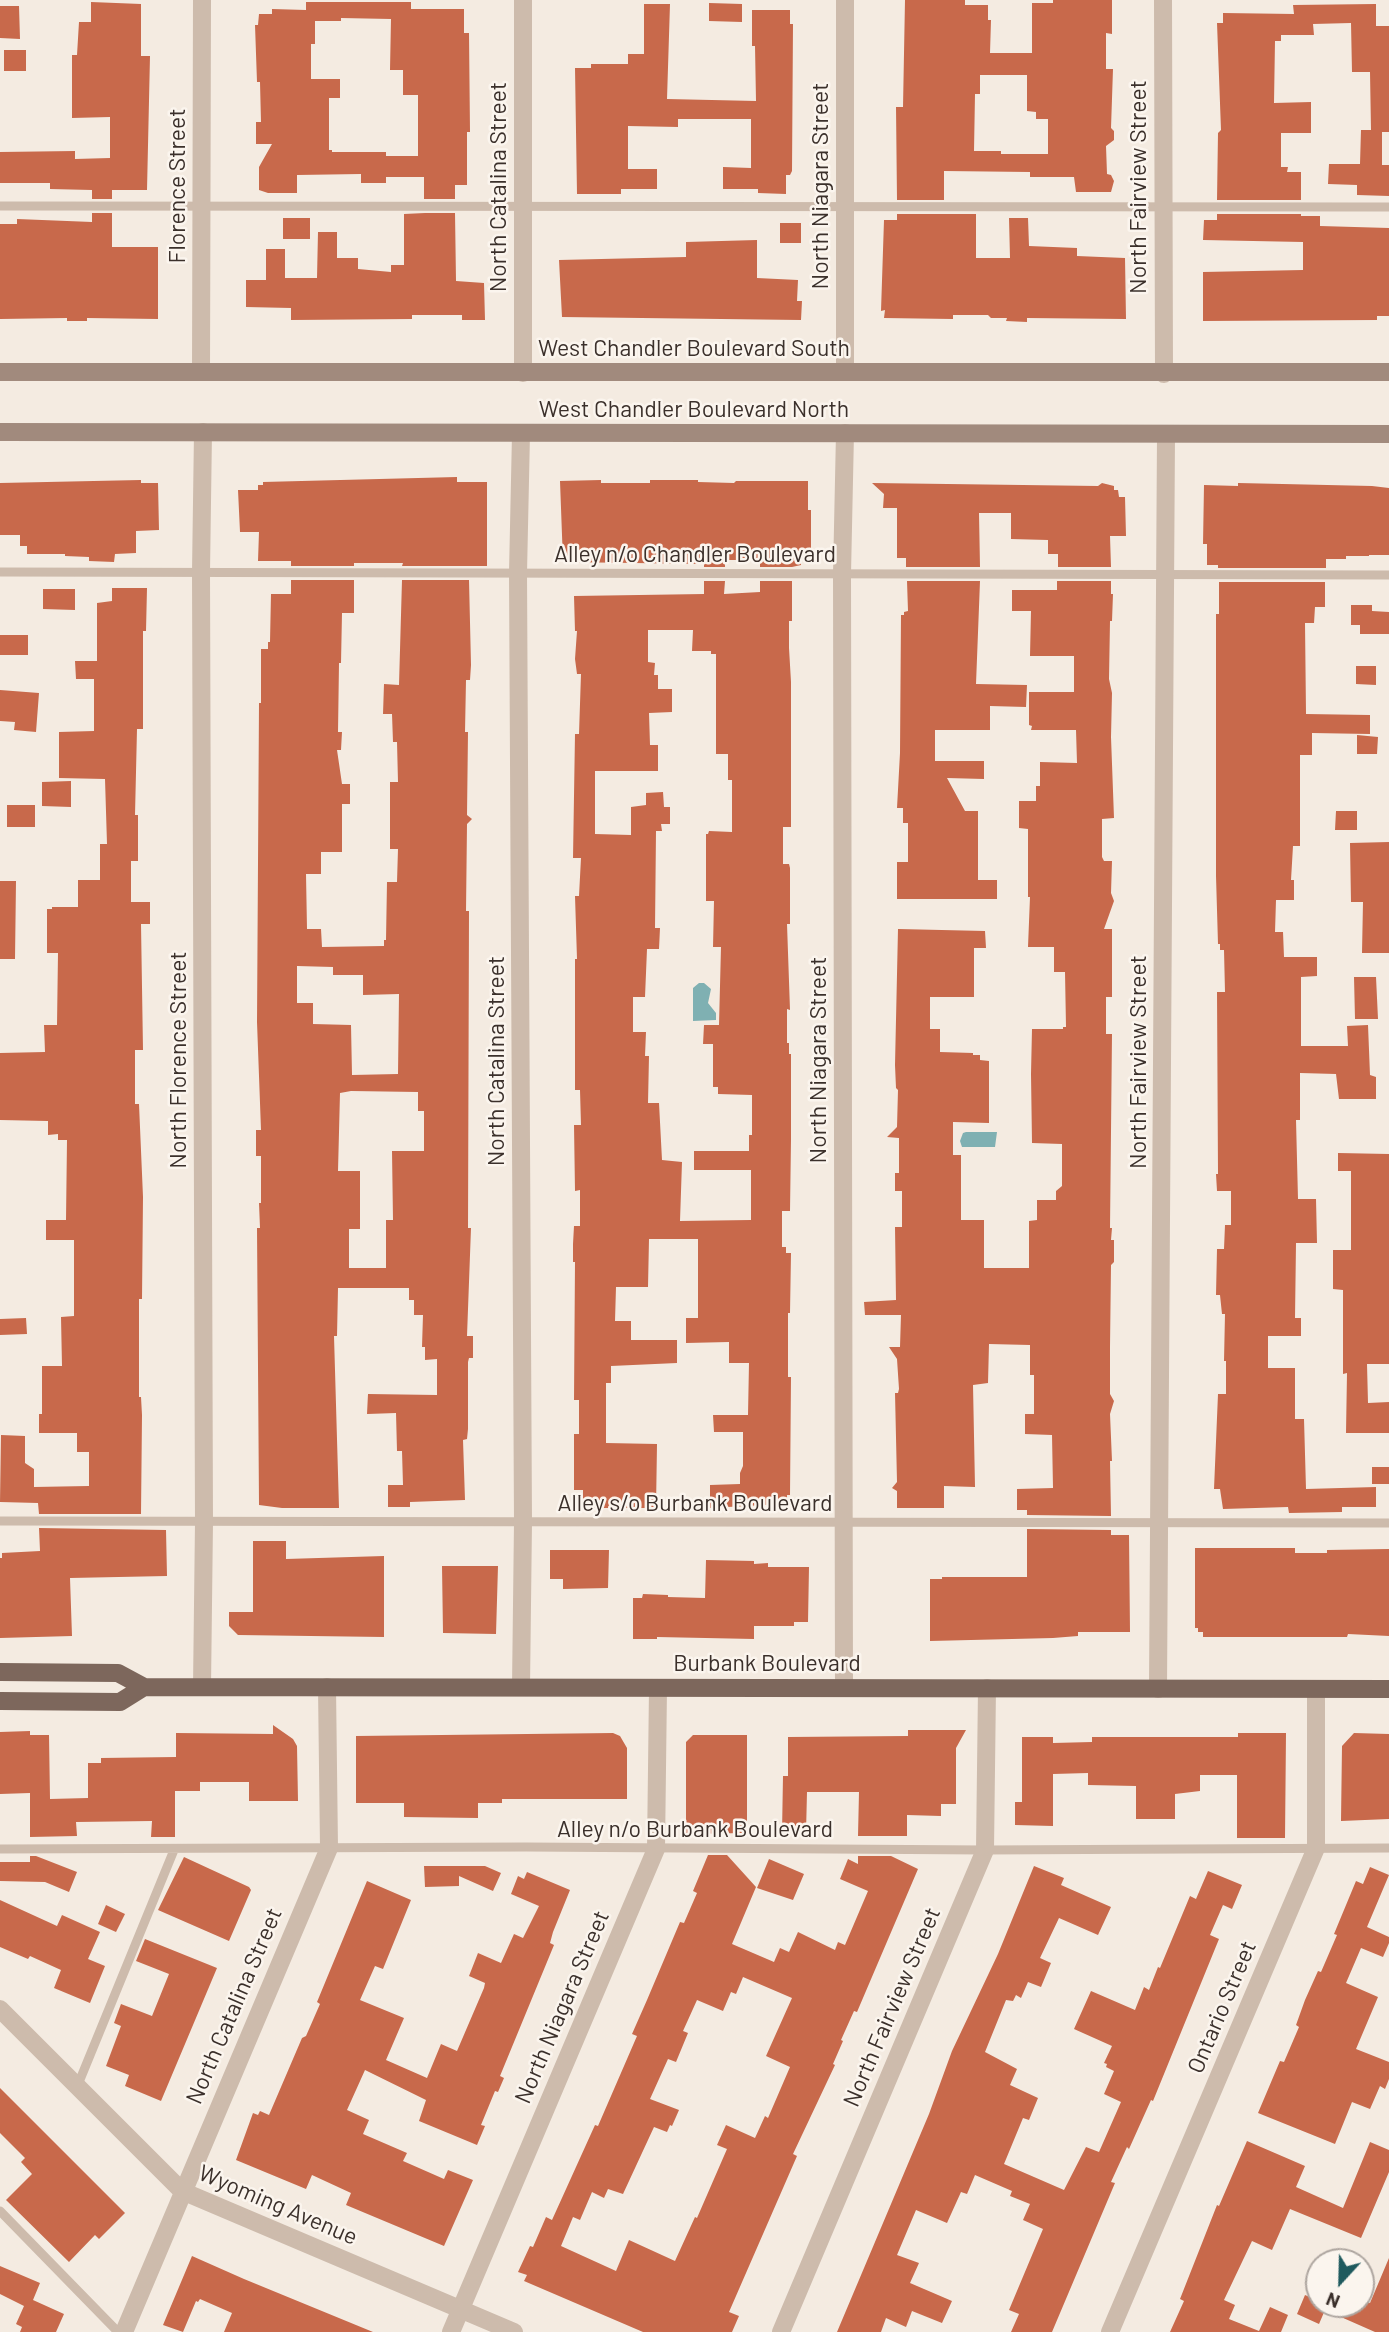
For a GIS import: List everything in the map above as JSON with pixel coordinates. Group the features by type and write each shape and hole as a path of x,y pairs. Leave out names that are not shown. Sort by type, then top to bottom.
{"main road":[{"name":"West Chandler Boulevard South","path":"0,372 1389,372"},
{"name":"West Chandler Boulevard North","path":"0,432 1389,434"},
{"name":"Burbank Boulevard","path":"0,1672 118,1673 144,1687 1389,1689"},
{"name":"Burbank Boulevard","path":"0,1701 120,1702 144,1687"}],"street":[{"name":"Florence Street","path":"201,371 202,0"},
{"name":"North Catalina Street","path":"523,0 523,373"},
{"name":"North Niagara Street","path":"845,0 845,373"},
{"name":"North Fairview Street","path":"1163,0 1164,374"},
{"name":"North Florence Street","path":"202,1687 203,432"},
{"name":"North Niagara Street","path":"844,1688 842,574 845,433"},
{"name":"North Catalina Street","path":"521,434 518,573 523,1522 521,1687"},
{"name":"North Fairview Street","path":"1158,1689 1166,435"},
{"name":"North Catalina Street","path":"124,2332 328,1848 327,1687"},
{"name":"North Niagara Street","path":"451,2332 656,1849 658,1688"},
{"name":"North Fairview Street","path":"781,2332 985,1850 987,1688"},
{"name":"Ontario Street","path":"1110,2332 1316,1848 1315,1689"},
{"name":"Wyoming Avenue","path":"0,2009 182,2191 514,2332"}],"lane":[{"path":"0,206 1162,209 1389,207"},
{"name":"Alley n/o Chandler Boulevard","path":"0,572 1389,575"},
{"name":"Alley s/o Burbank Boulevard","path":"0,1521 1389,1523"},
{"name":"Alley n/o Burbank Boulevard","path":"0,1849 1389,1848"},
{"path":"78,2087 174,1850"},
{"path":"0,2211 118,2332"}],"water":[{"path":"704,983 711,989 708,1003 716,1013 716,1020 693,1021 693,988"},
{"path":"966,1132 997,1132 995,1147 962,1147 960,1141"}],"building":[{"path":"905,0 965,0 965,5 988,5 988,20 991,20 990,53 1032,53 1032,3 1053,3 1053,0 1112,0 1112,34 1106,33 1106,69 1113,69 1111,128 1114,131 1114,140 1106,146 1107,174 1111,175 1114,181 1111,192 1076,192 1074,177 1030,177 1030,172 944,171 944,200 897,200 896,107 903,107","holes":["980,75 1027,75 1027,111 1036,112 1036,119 1048,119 1048,154 974,151 975,94 980,94"]},
{"path":"91,2 141,4 141,56 150,56 147,190 112,190 112,199 92,199 92,190 50,189 50,183 0,183 0,152 75,151 75,159 110,158 110,117 72,118 72,55 77,55 79,22 91,22"},
{"path":"306,2 411,2 411,9 464,9 464,33 469,33 470,132 467,132 467,185 455,185 455,199 424,199 424,177 386,177 386,183 361,183 361,174 297,175 297,193 268,193 259,190 259,167 272,144 256,144 256,122 261,122 255,25 258,25 259,14 272,14 272,9 306,10","holes":["341,18 391,19 390,70 403,70 403,95 418,95 418,156 386,156 386,152 332,152 329,150 329,98 340,98 340,79 311,79 311,44 315,44 315,21 341,21"]},
{"path":"709,3 742,4 742,22 709,21"},
{"path":"644,4 670,4 667,99 756,101 752,10 790,10 790,24 793,24 792,171 790,175 786,175 786,194 758,193 758,189 723,189 723,167 751,168 751,119 678,119 678,127 628,126 628,169 657,169 657,189 621,189 621,194 577,194 575,68 591,68 591,64 628,64 628,54 644,54"},
{"path":"1376,4 1376,26 1389,26 1389,132 1382,132 1382,165 1389,165 1389,196 1357,195 1357,185 1328,184 1329,164 1360,164 1361,130 1371,130 1370,72 1352,72 1351,23 1313,24 1314,35 1281,35 1281,41 1275,41 1274,103 1311,102 1311,133 1281,133 1281,167 1288,167 1287,172 1301,172 1301,200 1217,200 1218,133 1221,130 1217,23 1223,23 1223,13 1294,14 1293,5"},
{"path":"0,6 19,6 20,39 0,38"},
{"path":"4,50 26,50 26,71 4,71"},
{"path":"92,213 112,213 112,247 158,247 158,319 0,319 0,224 17,224 17,219 92,222"},
{"path":"455,213 456,281 484,283 485,320 462,320 462,315 412,315 412,319 291,320 291,308 246,307 246,280 266,280 266,249 285,249 285,278 317,278 318,232 337,232 337,258 358,258 358,269 391,272 391,265 404,265 404,214"},
{"path":"897,214 976,214 976,258 1010,258 1009,218 1028,218 1029,246 1077,248 1077,256 1125,258 1126,319 1027,318 1027,322 1006,321 1007,318 991,318 988,315 953,315 953,319 884,318 885,310 881,311 884,220 897,220"},
{"path":"1217,214 1301,214 1320,216 1320,226 1389,228 1389,316 1377,316 1377,320 1203,321 1203,272 1303,270 1303,242 1203,240 1204,220 1217,220"},
{"path":"283,218 310,218 310,239 283,239"},
{"path":"780,223 801,223 801,243 780,243"},
{"path":"757,240 757,278 798,280 797,301 802,301 801,320 562,317 559,260 686,257 686,242"},
{"path":"457,477 457,482 487,482 487,566 354,563 354,566 291,566 291,561 258,561 259,532 240,532 238,490 258,490 258,485 263,485 263,482"},
{"path":"141,480 141,483 158,483 159,530 136,531 136,553 115,554 114,562 89,561 89,557 65,554 27,554 27,546 20,546 20,535 0,535 0,483"},
{"path":"601,480 601,483 650,483 650,480 734,483 808,481 811,550 801,550 801,565 792,567 760,567 760,560 725,560 725,567 704,567 704,564 563,562 560,481"},
{"path":"872,483 1098,486 1102,483 1114,486 1119,497 1125,497 1126,536 1110,536 1111,567 1058,567 1058,554 1048,554 1048,540 1011,539 1011,513 979,513 980,567 906,567 906,558 897,558 897,508 883,508 884,494"},
{"path":"1238,483 1389,488 1389,555 1326,559 1326,568 1218,568 1218,565 1207,565 1207,544 1203,544 1204,485 1238,486"},
{"path":"291,580 354,580 354,613 342,613 338,732 342,732 341,750 337,750 342,784 350,784 350,804 342,804 342,852 321,852 321,874 306,874 307,929 321,929 322,947 384,946 387,882 397,882 398,849 390,849 390,782 398,782 397,742 393,742 392,714 383,714 384,684 399,685 402,580 469,580 471,665 470,680 466,680 465,732 468,732 467,815 472,819 467,824 466,911 469,911 468,1228 471,1228 467,1336 473,1336 473,1358 469,1358 468,1362 468,1429 467,1439 463,1440 465,1500 410,1502 410,1507 388,1507 388,1485 403,1485 402,1451 397,1451 396,1413 367,1414 368,1394 437,1395 437,1359 425,1360 425,1347 422,1347 423,1315 414,1315 414,1300 409,1300 409,1288 338,1288 337,1336 334,1336 339,1508 282,1508 259,1505 257,1228 260,1228 261,1156 256,1156 256,1130 261,1130 257,1022 259,703 261,649 268,649 270,642 271,594 291,594","holes":["297,966 333,967 333,975 363,975 363,995 399,994 398,1074 352,1075 351,1025 313,1024 313,1003 297,1003","418,1092 418,1111 424,1111 424,1151 392,1151 393,1220 386,1220 386,1268 349,1268 349,1229 360,1229 360,1171 338,1171 340,1093"]},
{"path":"704,581 725,581 724,594 760,592 760,581 792,581 792,621 789,621 791,827 783,827 783,864 789,864 790,868 790,924 787,924 790,1010 787,1009 787,1043 791,1054 790,1211 782,1211 782,1247 786,1247 786,1253 791,1253 788,1313 788,1377 791,1377 790,1495 787,1495 787,1503 782,1504 710,1508 710,1485 740,1484 743,1432 714,1432 713,1415 748,1415 749,1363 729,1363 729,1342 686,1343 686,1318 698,1318 698,1239 649,1239 648,1287 616,1287 615,1321 631,1321 631,1340 677,1340 677,1363 611,1366 611,1383 606,1383 606,1443 657,1444 656,1508 583,1508 583,1490 574,1490 574,1434 579,1434 579,1400 574,1400 573,1244 574,1226 580,1226 580,1190 575,1191 574,1125 581,1125 580,1090 575,1090 575,896 579,896 581,858 573,858 575,734 579,734 581,674 577,674 575,659 577,631 574,596 704,594","holes":["648,630 693,630 692,651 711,651 711,654 716,654 716,754 728,754 728,780 732,780 732,832 709,831 706,834 706,901 714,901 713,947 721,947 719,1025 704,1025 703,1044 713,1044 713,1087 718,1087 718,1094 752,1095 752,1135 749,1135 749,1151 694,1151 694,1170 751,1170 751,1220 680,1221 682,1162 662,1160 659,1103 648,1103 649,1056 645,1056 646,1032 633,1032 633,997 645,997 647,949 659,949 660,928 655,928 656,831 662,831 661,824 670,824 670,807 664,807 663,792 646,793 646,805 631,807 631,835 595,834 595,771 658,771 658,745 650,745 649,713 672,712 672,689 658,689 658,675 654,675 655,663 648,662"]},
{"path":"907,581 980,581 976,684 1027,685 1026,707 990,706 990,730 935,730 935,761 984,761 984,779 947,778 965,811 978,811 978,880 997,880 997,899 897,899 897,862 908,862 908,823 903,823 903,808 897,808 901,615 908,611"},
{"path":"1057,581 1111,581 1113,594 1109,679 1112,693 1114,818 1102,819 1102,857 1104,861 1112,861 1111,893 1114,901 1104,929 1112,929 1112,997 1106,997 1106,1034 1112,1034 1110,1228 1111,1240 1114,1240 1110,1347 1110,1394 1114,1401 1110,1414 1111,1516 1027,1515 1027,1510 1017,1510 1017,1489 1053,1488 1052,1435 1025,1434 1025,1414 1034,1414 1034,1375 1030,1375 1030,1345 989,1344 988,1383 973,1385 975,1487 944,1486 944,1508 897,1508 897,1491 892,1488 897,1482 895,1393 898,1393 899,1389 897,1359 889,1347 900,1347 901,1315 865,1315 864,1302 896,1300 895,1227 902,1227 902,1191 895,1191 895,1173 899,1173 899,1138 887,1137 897,1127 898,1090 895,1065 898,929 985,931 986,948 974,948 974,997 930,997 930,1029 940,1029 940,1052 973,1053 980,1055 980,1060 989,1061 989,1123 953,1122 953,1155 961,1155 961,1220 984,1220 984,1268 1029,1268 1029,1221 1037,1220 1037,1200 1056,1200 1056,1191 1062,1186 1062,1144 1032,1143 1031,1074 1032,1029 1066,1027 1065,972 1054,972 1054,947 1028,947 1028,829 1019,828 1019,801 1036,801 1036,786 1040,786 1040,762 1077,763 1076,730 1031,730 1032,726 1029,725 1029,692 1074,692 1074,656 1030,656 1031,611 1012,611 1012,590 1057,590"},
{"path":"1219,582 1325,582 1325,607 1315,607 1314,623 1305,623 1306,714 1370,715 1370,734 1312,733 1312,755 1300,755 1300,846 1293,846 1291,880 1294,880 1294,900 1276,900 1275,932 1283,932 1284,957 1317,957 1317,976 1301,977 1301,1046 1348,1046 1347,1026 1368,1025 1370,1075 1376,1077 1376,1099 1339,1099 1336,1074 1300,1073 1300,1120 1296,1120 1298,1199 1316,1199 1317,1243 1296,1243 1295,1318 1301,1318 1301,1336 1268,1336 1268,1368 1295,1368 1295,1419 1304,1419 1306,1489 1376,1487 1376,1507 1342,1507 1342,1512 1289,1513 1288,1507 1223,1509 1220,1489 1214,1489 1218,1394 1226,1394 1225,1314 1222,1314 1220,1295 1216,1295 1217,1249 1224,1249 1225,1225 1231,1225 1231,1191 1217,1191 1216,1174 1217,992 1225,992 1224,950 1220,950 1218,944 1216,876 1216,614 1219,614"},
{"path":"112,588 147,588 146,631 143,631 143,729 137,729 135,815 138,815 138,861 131,861 131,902 150,902 150,924 141,924 143,1050 135,1050 135,1104 139,1104 143,1197 142,1299 139,1299 141,1514 39,1514 38,1503 0,1502 1,1435 25,1436 25,1463 34,1469 34,1487 89,1486 89,1452 77,1452 77,1433 39,1433 39,1414 42,1414 42,1366 62,1366 61,1317 74,1316 74,1240 46,1240 46,1220 66,1220 67,1140 58,1140 58,1134 48,1135 48,1121 0,1120 0,1053 45,1052 44,1025 57,1025 58,953 47,953 47,909 78,907 78,880 100,880 100,844 107,844 105,779 59,778 59,732 94,731 94,679 76,679 75,661 97,661 97,603 112,601"},
{"path":"43,589 75,589 75,610 43,609"},
{"path":"1351,605 1372,605 1372,611 1389,612 1389,634 1360,634 1360,625 1351,625"},
{"path":"0,635 28,635 28,655 0,655"},
{"path":"1356,666 1376,666 1376,685 1356,684"},
{"path":"0,690 39,693 36,732 14,730 15,722 0,721"},
{"path":"1357,735 1378,737 1377,754 1357,754"},
{"path":"71,781 71,807 42,806 42,782"},
{"path":"7,805 35,805 35,827 7,827"},
{"path":"1336,811 1357,811 1357,830 1335,830"},
{"path":"1389,842 1389,953 1362,953 1363,902 1351,902 1350,843"},
{"path":"0,881 16,881 15,959 0,959"},
{"path":"1354,977 1376,977 1378,1019 1355,1019"},
{"path":"1338,1153 1389,1154 1389,1364 1367,1364 1368,1403 1389,1402 1389,1433 1346,1433 1347,1373 1343,1374 1343,1290 1333,1289 1333,1250 1351,1250 1351,1171 1338,1171"},
{"path":"26,1318 27,1334 0,1335 0,1319"},
{"path":"1372,1467 1389,1467 1389,1484 1372,1484"},
{"path":"39,1528 166,1530 167,1576 70,1578 72,1636 0,1638 0,1558 2,1553 40,1551"},
{"path":"1027,1529 1111,1530 1111,1535 1129,1535 1130,1632 1078,1632 1078,1636 1053,1638 930,1641 930,1579 1027,1577"},
{"path":"253,1541 286,1541 286,1559 384,1556 384,1637 238,1635 229,1626 229,1612 253,1612"},
{"path":"1195,1548 1295,1548 1295,1553 1389,1549 1389,1636 1348,1634 1347,1637 1203,1637 1203,1632 1198,1632 1198,1628 1195,1628"},
{"path":"550,1550 609,1550 608,1588 563,1589 563,1579 550,1579"},
{"path":"706,1560 754,1561 754,1564 768,1563 768,1567 809,1567 808,1622 794,1622 794,1626 754,1626 754,1639 633,1639 633,1598 642,1598 643,1594 705,1598"},
{"path":"442,1566 498,1566 496,1634 443,1633"},
{"path":"273,1725 293,1739 297,1746 298,1801 249,1801 249,1782 200,1782 200,1791 175,1791 175,1837 151,1837 152,1821 76,1822 77,1836 30,1837 30,1793 0,1794 0,1732 30,1731 30,1735 49,1735 50,1799 88,1798 88,1763 101,1763 101,1758 176,1757 176,1733 273,1734"},
{"path":"908,1730 966,1730 956,1748 956,1804 941,1804 941,1816 907,1815 907,1836 858,1836 859,1792 807,1792 806,1833 782,1833 783,1776 788,1776 788,1737 908,1736"},
{"path":"613,1733 620,1736 627,1748 627,1799 502,1799 502,1803 478,1803 478,1818 404,1817 404,1803 356,1803 356,1736"},
{"path":"1238,1733 1286,1733 1285,1838 1237,1838 1237,1775 1200,1775 1200,1791 1175,1794 1175,1819 1136,1819 1136,1786 1088,1785 1088,1773 1053,1774 1053,1826 1015,1825 1015,1802 1022,1802 1022,1737 1053,1737 1053,1743 1092,1742 1092,1737 1238,1737"},
{"path":"1354,1733 1389,1734 1389,1819 1341,1821 1342,1746"},
{"path":"693,1735 747,1735 747,1833 686,1834 686,1742"},
{"path":"708,1855 727,1855 756,1887 732,1944 774,1962 780,1948 789,1952 798,1932 835,1950 838,1942 845,1945 868,1891 840,1879 848,1859 858,1864 858,1856 891,1856 918,1869 857,2012 854,2011 841,2040 843,2041 833,2064 835,2065 793,2154 797,2156 729,2312 739,2316 732,2332 643,2332 524,2281 527,2275 518,2272 546,2217 552,2220 595,2125 598,2126 637,2036 632,2034 680,1922 684,1923 697,1893 693,1891","holes":["743,1977 792,1998 766,2056 790,2067 768,2118 765,2116 755,2138 726,2125 717,2145 727,2149 675,2261 629,2240 616,2271 561,2246 573,2217 580,2220 592,2192 604,2198 608,2189 623,2194 654,2127 667,2132 670,2125 672,2126 679,2110 650,2099 668,2059 676,2062 688,2033 683,2031 697,2000 723,2011 731,1992 736,1994"]},
{"path":"30,1856 77,1872 69,1892 45,1882 0,1881 0,1862 30,1862"},
{"path":"184,1857 251,1890 229,1941 158,1910"},
{"path":"769,1859 804,1874 793,1900 757,1888"},
{"path":"424,1866 485,1866 501,1873 493,1891 459,1876 459,1886 425,1887"},
{"path":"1034,1866 1064,1878 1061,1885 1111,1907 1098,1935 1059,1918 1040,1958 1051,1963 1041,1987 1028,1982 1021,1998 1016,1995 1013,2001 1006,2000 985,2052 1017,2069 1010,2085 1038,2098 1029,2120 1023,2118 1004,2164 1064,2190 1086,2147 1099,2152 1121,2102 1104,2094 1114,2071 1104,2063 1112,2046 1074,2029 1091,1991 1135,2010 1144,1987 1149,1990 1158,1967 1160,1968 1190,1896 1196,1899 1208,1871 1242,1885 1232,1909 1223,1905 1210,1935 1219,1939 1153,2101 1151,2100 1111,2182 1115,2183 1052,2332 1011,2332 1019,2314 1009,2310 1043,2229 1023,2220 1030,2204 1010,2196 1012,2191 975,2175 967,2194 961,2192 947,2223 916,2210 897,2255 919,2263 910,2283 952,2301 942,2323 912,2311 906,2327 886,2318 881,2332 837,2332 929,2114 952,2051 998,1954"},
{"path":"1370,1867 1389,1875 1367,1927 1389,1937 1389,1943 1383,1957 1361,1948 1346,1983 1378,1997 1356,2049 1389,2062 1389,2079 1385,2089 1380,2086 1370,2109 1352,2102 1335,2144 1258,2113 1280,2061 1284,2062 1299,2027 1296,2025 1305,2000 1337,1935 1334,1934 1356,1881 1363,1884"},
{"path":"527,1872 570,1890 553,1932 550,1943 554,1945 500,2076 504,2078 498,2092 495,2091 481,2125 485,2126 477,2145 419,2121 426,2100 365,2070 347,2110 369,2120 363,2134 407,2153 403,2161 444,2179 448,2170 473,2180 444,2246 346,2205 351,2193 312,2175 306,2189 236,2160 253,2113 258,2115 260,2111 269,2115 302,2038 306,2036 320,2004 317,2002 367,1881 411,1900 383,1969 375,1966 360,2000 404,2018 386,2060 427,2078 441,2044 457,2051 484,1988 485,1983 469,1976 478,1953 501,1963 514,1934 523,1938 539,1906 511,1894 518,1876 524,1879"},
{"path":"0,1900 57,1926 62,1915 100,1932 88,1959 105,1966 90,2003 54,1988 61,1970 30,1956 28,1959 0,1947"},
{"path":"106,1905 125,1914 116,1932 98,1924"},
{"path":"145,1939 217,1968 161,2101 125,2086 129,2075 106,2066 121,2026 114,2023 121,2004 152,2016 169,1974 136,1961"},
{"path":"0,2088 125,2213 99,2239 95,2235 69,2262 6,2200 32,2174 21,2162 25,2158 0,2133"},
{"path":"1247,2141 1305,2166 1296,2187 1343,2208 1370,2142 1389,2150 1389,2172 1361,2238 1290,2209 1272,2250 1252,2241 1224,2300 1235,2305 1229,2319 1259,2331 1270,2307 1288,2315 1281,2332 1170,2332 1184,2301 1180,2299 1217,2205 1219,2206"},
{"path":"192,2256 373,2332 224,2332 232,2313 200,2299 196,2301 183,2332 163,2325"},
{"path":"1389,2258 1389,2332 1375,2332 1343,2318 1375,2318 1375,2291"},
{"path":"0,2266 40,2283 33,2300 64,2314 56,2332 20,2332 22,2327 16,2324 24,2306 0,2294"},
{"path":"1305,2295 1305,2318 1297,2314"},
{"path":"1306,2318 1322,2318 1319,2324"}]}
